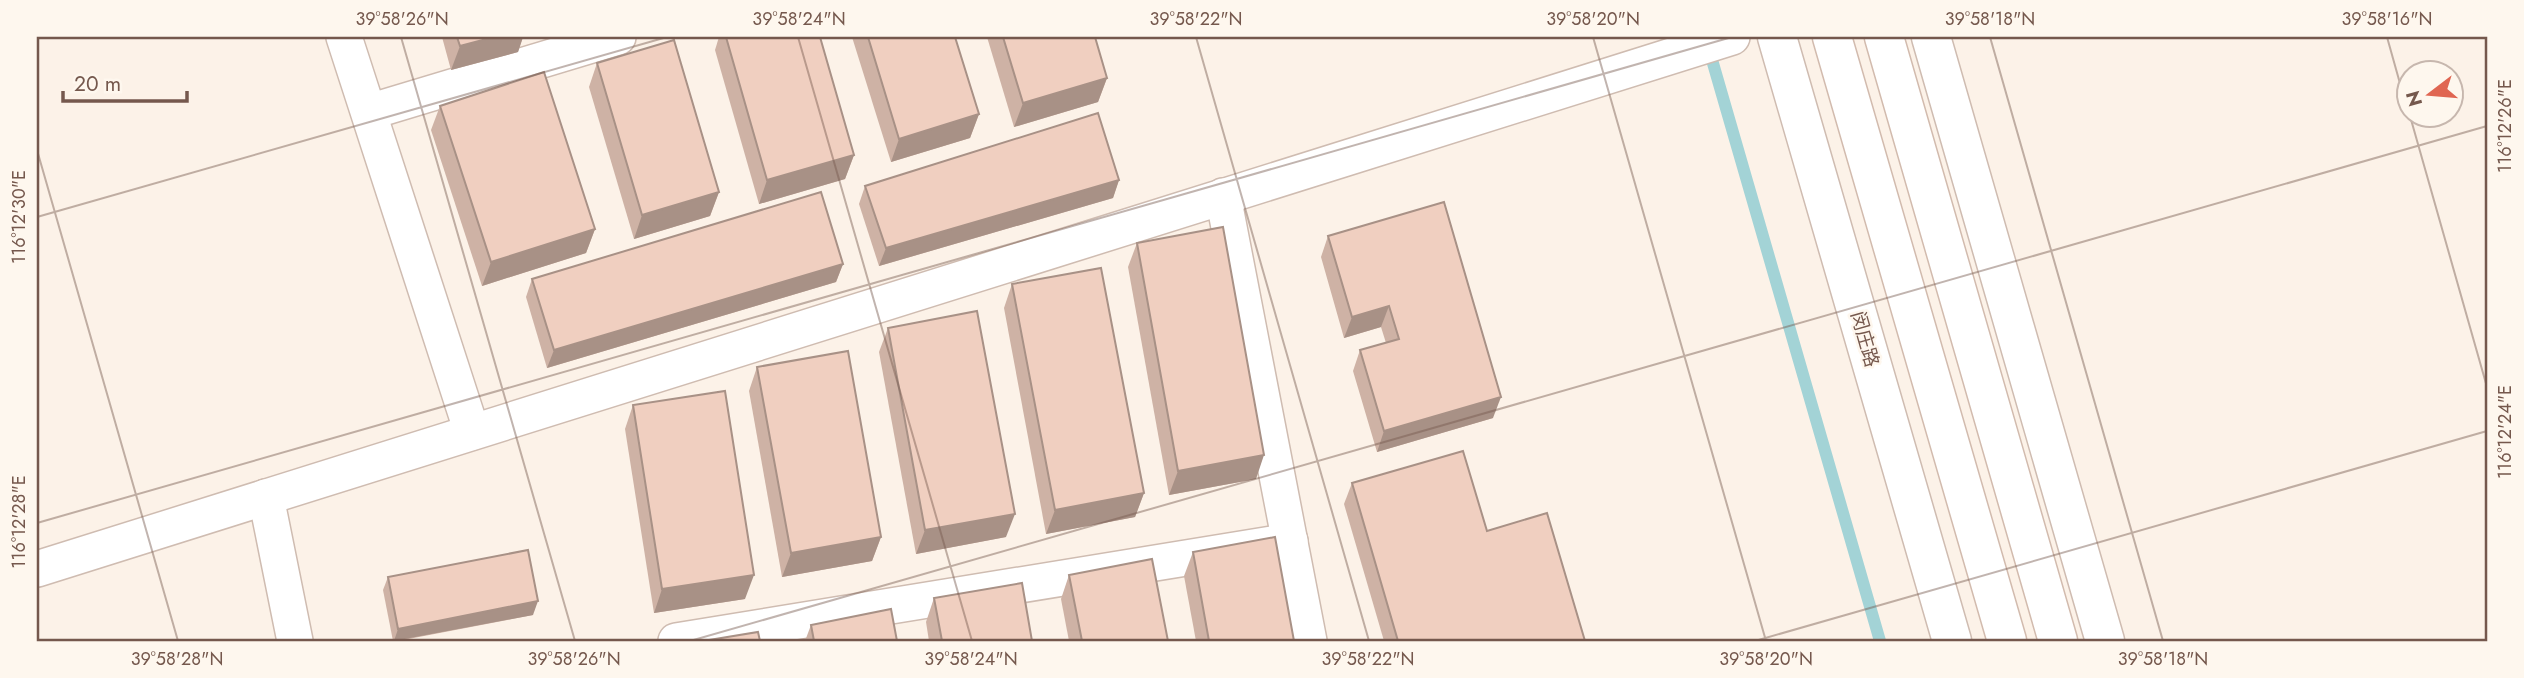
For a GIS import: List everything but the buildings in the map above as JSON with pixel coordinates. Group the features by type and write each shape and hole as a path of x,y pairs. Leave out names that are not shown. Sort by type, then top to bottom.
{"street":[{"path":"344,37 472,432"},
{"path":"369,112 618,37"},
{"path":"37,569 1732,37"},
{"name":"闵庄路","path":"1777,37 1952,641"},
{"path":"1832,37 2007,641"},
{"path":"1884,37 2058,641"},
{"path":"1931,37 2105,641"},
{"path":"1223,196 1310,641"},
{"path":"266,497 295,641"},
{"path":"676,641 1290,541"}],"waterway":[{"path":"1708,46 1880,641"}]}
